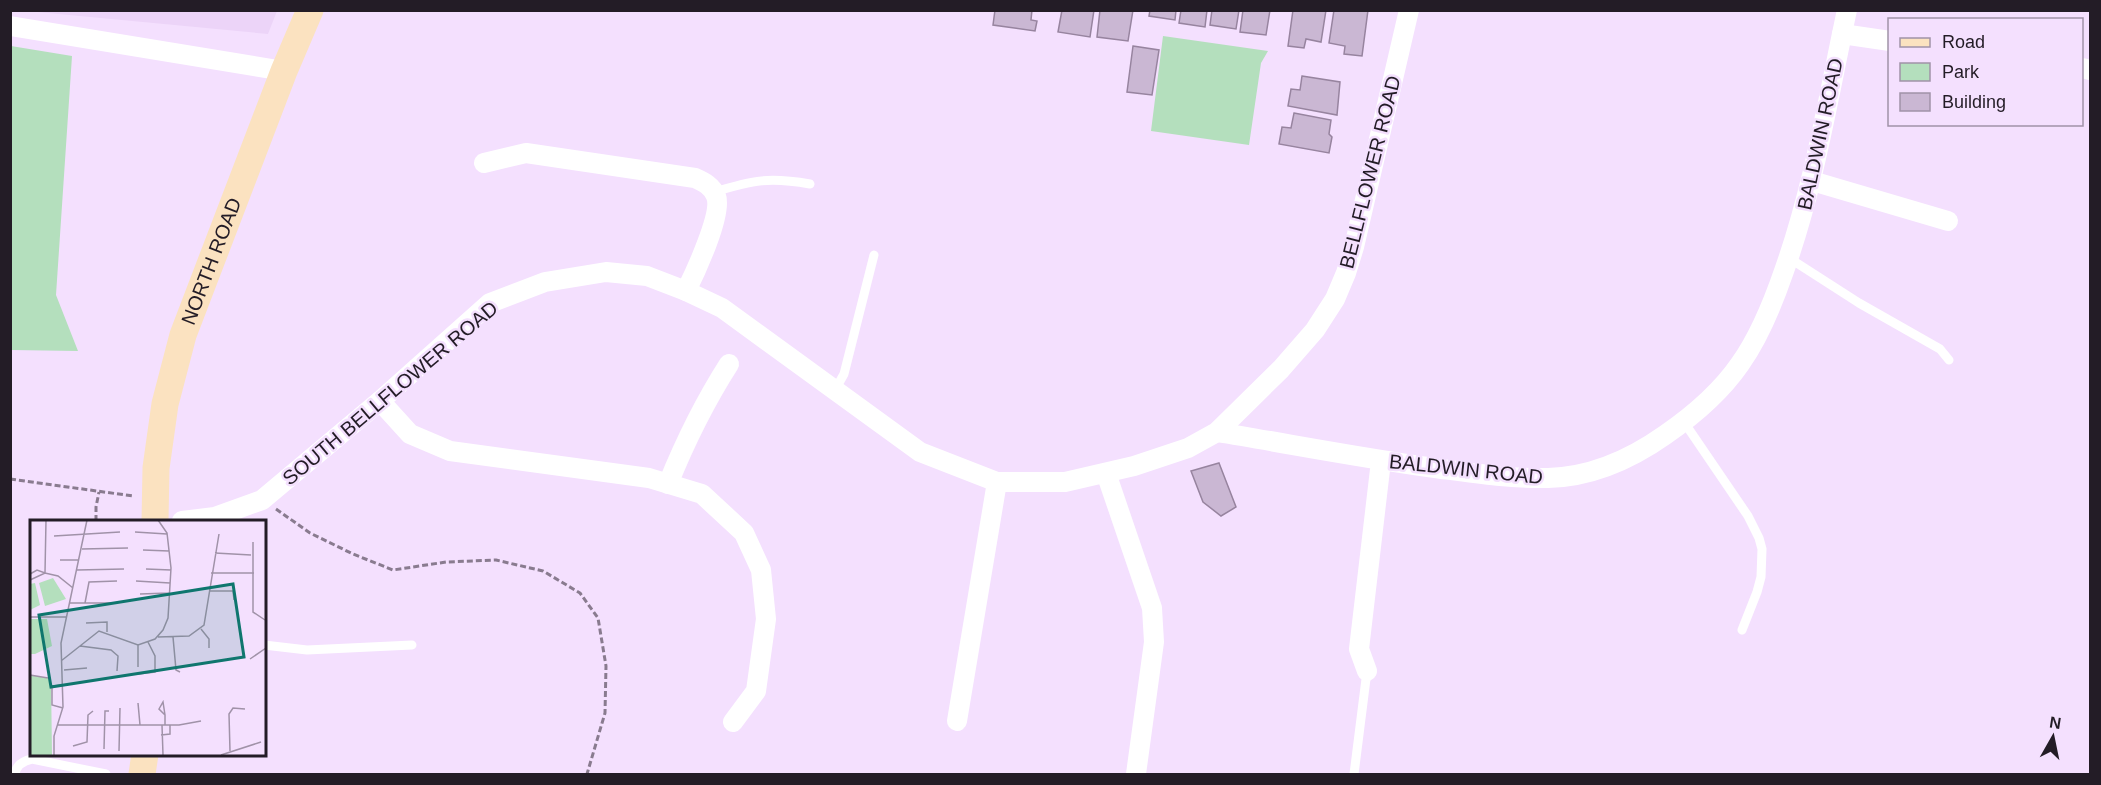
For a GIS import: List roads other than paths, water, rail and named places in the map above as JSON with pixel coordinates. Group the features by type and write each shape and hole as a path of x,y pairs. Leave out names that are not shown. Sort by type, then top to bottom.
{"street":[{"name":"NORTH ROAD","path":"156,510 156,468 165,404 183,335 284,71 310,10"},
{"name":"BELLFLOWER ROAD","path":"1217,432 1281,369 1315,330 1335,299 1347,273 1409,10"},
{"name":"BALDWIN ROAD","path":"1217,432 1381,461 1494,476 1548,478 1605,467 1652,444 1710,400 1741,363 1763,322 1789,258 1812,181 1847,10"},
{"path":"10,26 284,71"},
{"path":"1842,34 1888,41"},
{"path":"484,163 526,153 695,178 709,185 717,197 717,214 697,271 686,291"},
{"path":"1812,181 1948,221"},
{"name":"SOUTH BELLFLOWER ROAD","path":"190,520 215,517 262,500 380,401 490,303 545,282 606,273 647,276 722,308 920,452 997,482 1065,482 1106,473 1188,448 1217,432"},
{"path":"668,484 686,439 710,393 729,364"},
{"path":"380,401 410,434 450,451 638,477 702,494 744,533 761,570 766,619 756,691 733,722"},
{"path":"1367,671 1359,649 1381,461"},
{"path":"1106,473 1148,593 1154,624 1154,642 1136,774"},
{"path":"957,721 997,482"},
{"path":"142,774 145,755"}],"lane":[{"path":"714,192 745,182 767,179 810,184"},
{"path":"835,390 844,374 874,255"},
{"path":"1789,258 1859,303 1940,349 1948,360"},
{"path":"1683,422 1748,516 1759,538 1762,560 1761,577 1742,630"},
{"path":"266,645 308,650 412,645"},
{"path":"1354,774 1367,671"},
{"path":"15,774 15,770 23,760 32,759 106,774"}]}
